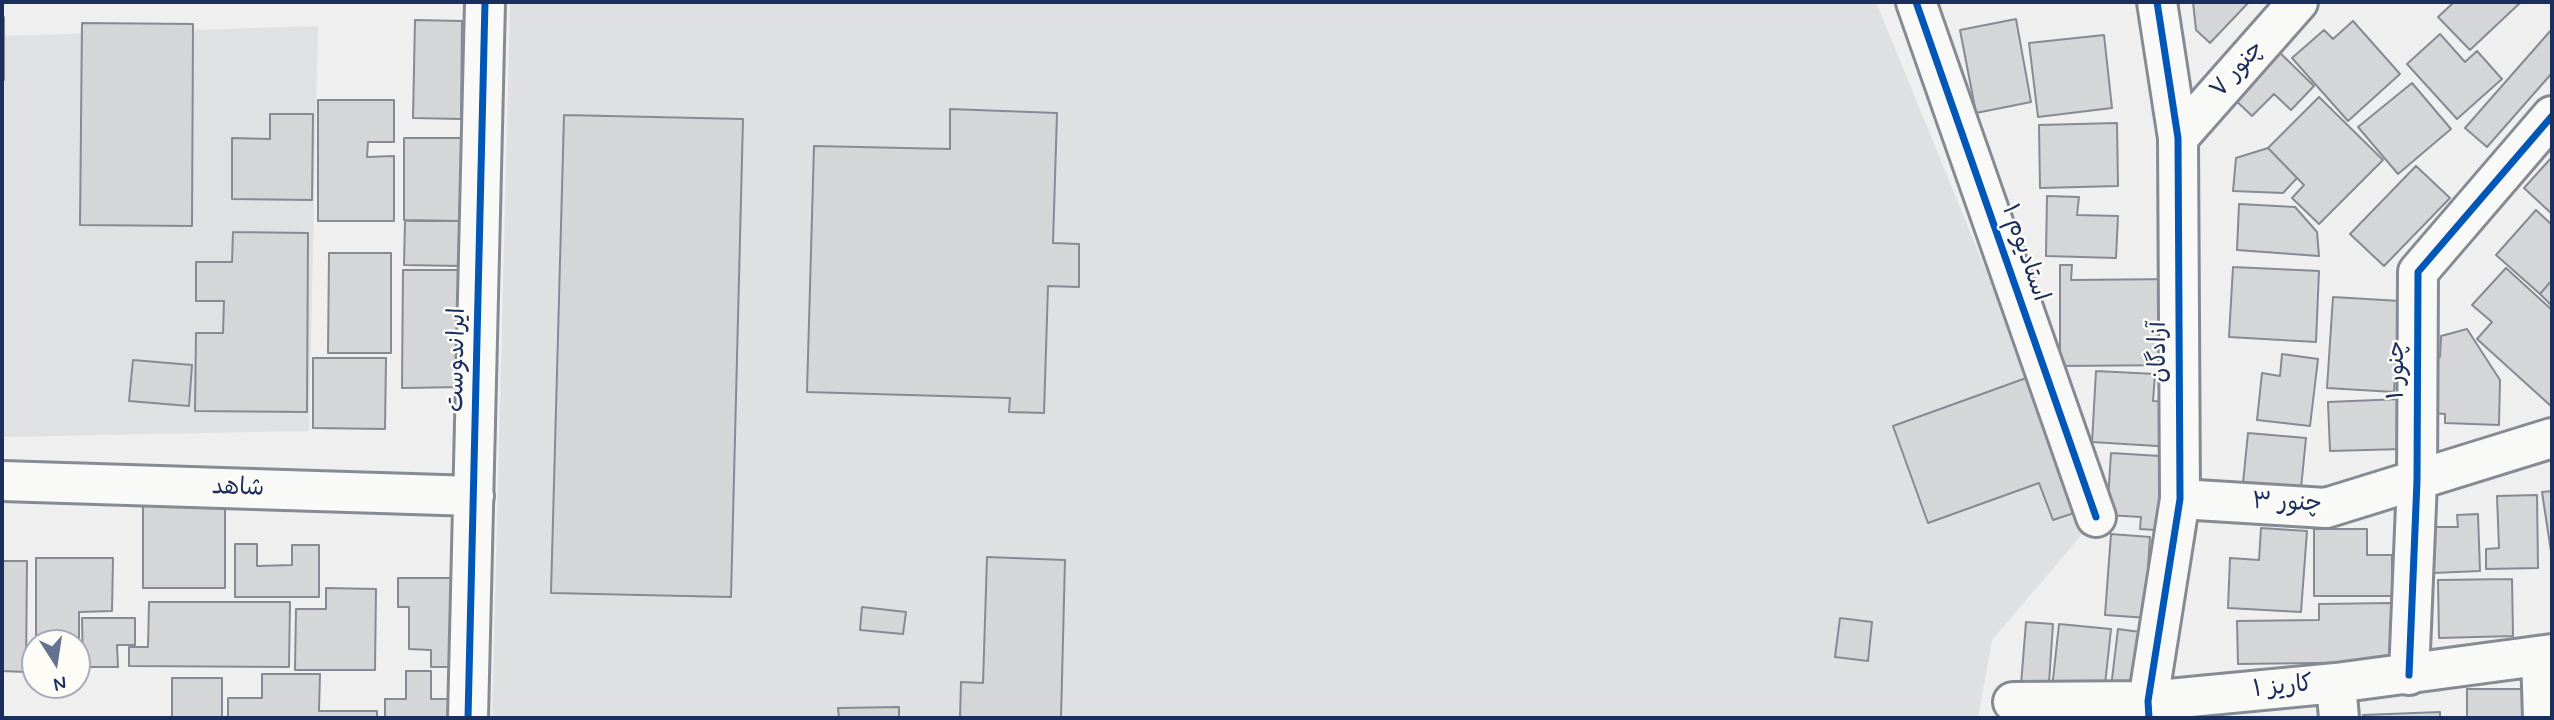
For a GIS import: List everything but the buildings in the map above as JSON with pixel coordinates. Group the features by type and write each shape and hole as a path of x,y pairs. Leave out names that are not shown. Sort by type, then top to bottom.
{"street":[{"name":"ایراندوست","path":"468,718 485,2"},
{"name":"استادیوم ۱","path":"1916,2 2096,517"},
{"name":"آزادگان","path":"2148,710 2180,499 2178,138 2157,2"},
{"name":"چنور ۷","path":"2178,138 2298,2"},
{"name":"چنور ۱","path":"2409,675 2417,481 2418,272 2552,116"},
{"name":"چنور ۳","path":"2180,499 2326,508 2552,439"},
{"name":"شاهد","path":"2,481 474,496"},
{"name":"کاریز ۱","path":"2013,702 2148,710 2337,701 2409,675 2546,655"},
{"path":"2543,718 2546,655"}],"shaded area":[{"path":"510,2 1876,2 2090,525 1992,640 1978,718 492,718"},
{"path":"318,26 309,431 2,437 2,36"}],"cycle path":[{"path":"468,718 485,2"},
{"path":"1916,2 2096,517"},
{"path":"2149,718 2148,701 2180,499 2178,138 2157,2"},
{"path":"2409,675 2417,481 2418,272 2552,116"}]}
